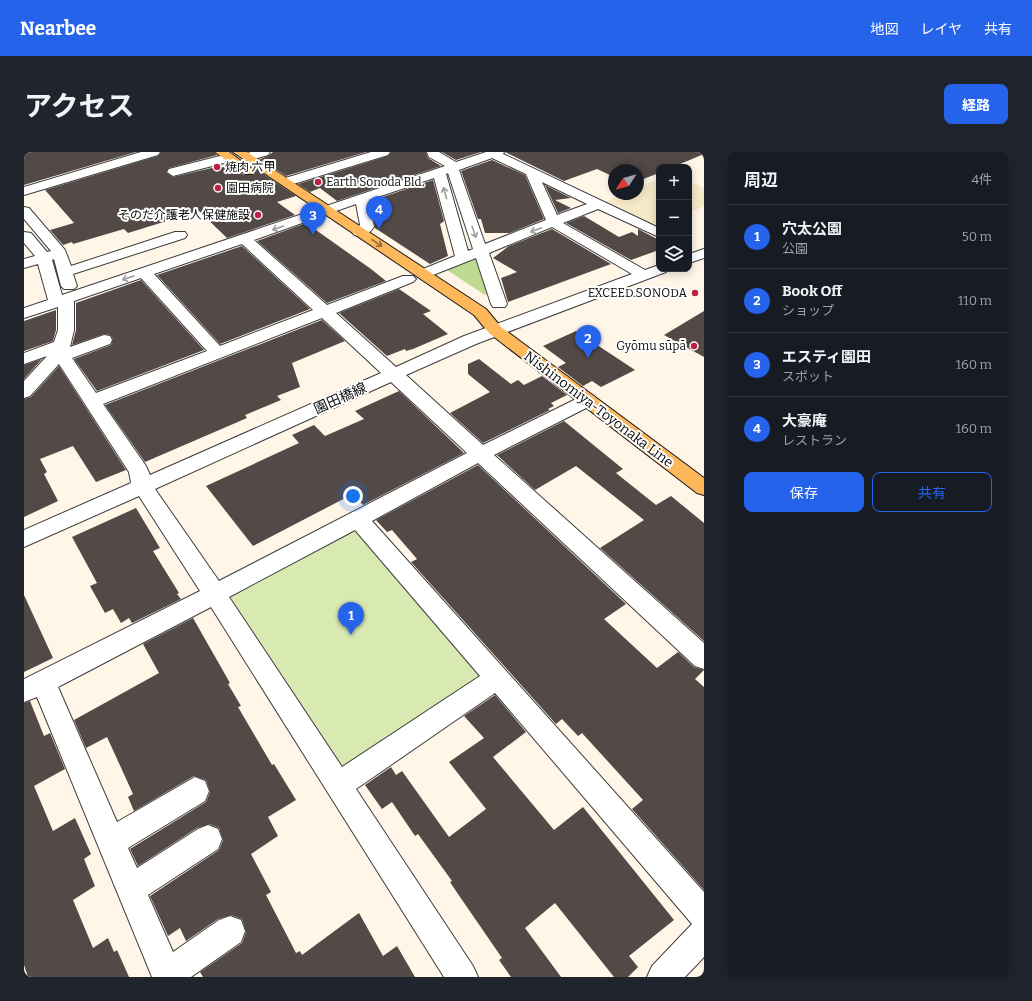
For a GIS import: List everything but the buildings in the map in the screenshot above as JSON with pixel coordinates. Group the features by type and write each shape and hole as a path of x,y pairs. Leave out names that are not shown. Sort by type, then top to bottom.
{"main road":[{"name":"Nishinomiya-Toyonaka Line","path":"243,154 286,182 321,212 415,276 480,312 495,330 704,488"},
{"name":"Nishinomiya-Toyonaka Line","path":"220,156 359,232 415,276 452,310"},
{"name":"Nishinomiya-Toyonaka Line","path":"465,319 495,330"}],"street":[{"path":"24,190 154,152"},
{"path":"243,154 264,152"},
{"path":"286,182 384,152"},
{"path":"433,152 433,154 454,168 466,210 499,304"},
{"path":"24,313 454,168 491,153 656,232"},
{"path":"173,172 195,166 220,156"},
{"path":"184,157 195,166"},
{"path":"439,172 463,258"},
{"path":"530,172 554,223 644,275"},
{"path":"359,232 367,227 362,199"},
{"path":"93,401 554,223 598,204"},
{"path":"449,211 466,210"},
{"path":"24,211 29,223 60,253 66,272 65,299 67,325 62,351 24,392"},
{"path":"24,233 44,258 65,299"},
{"path":"66,272 180,234"},
{"path":"245,239 704,658"},
{"path":"24,264 60,253"},
{"name":"園田橋線","path":"24,539 142,485 495,330 656,271"},
{"path":"144,272 218,353"},
{"path":"24,359 104,340"},
{"path":"62,351 139,471 142,485 215,594 462,977"},
{"path":"230,931 167,976 111,842 34,687 215,594 480,454 588,400"},
{"path":"357,518 704,915"},
{"path":"338,785 497,678"},
{"path":"111,842 195,791"},
{"path":"131,889 208,839"},
{"path":"663,977 704,934"}],"shaded area":[{"path":"656,180 656,229 603,203 610,200 644,200 644,185"},
{"path":"692,182 704,188 704,206 692,212"}],"green space":[{"path":"476,259 488,293 485,295 447,270"},
{"path":"350,532 359,533 478,670 480,677 346,766 337,764 230,600 235,592"}],"place":[{"name":"焼肉 六甲","path":"217,167"},
{"name":"Earth Sonoda Bld.","path":"318,182"},
{"name":"園田病院","path":"218,188"},
{"name":"そのだ介護老人保健施設","path":"258,215"},
{"name":"大豪庵","path":"379,229"},
{"name":"エスティ園田","path":"313,235"},
{"name":"EXCEED.SONODA","path":"695,293"},
{"name":"Gyōmu sūpā","path":"694,346"},
{"name":"Book Off","path":"588,358"},
{"name":"穴太公園","path":"351,635"}]}
